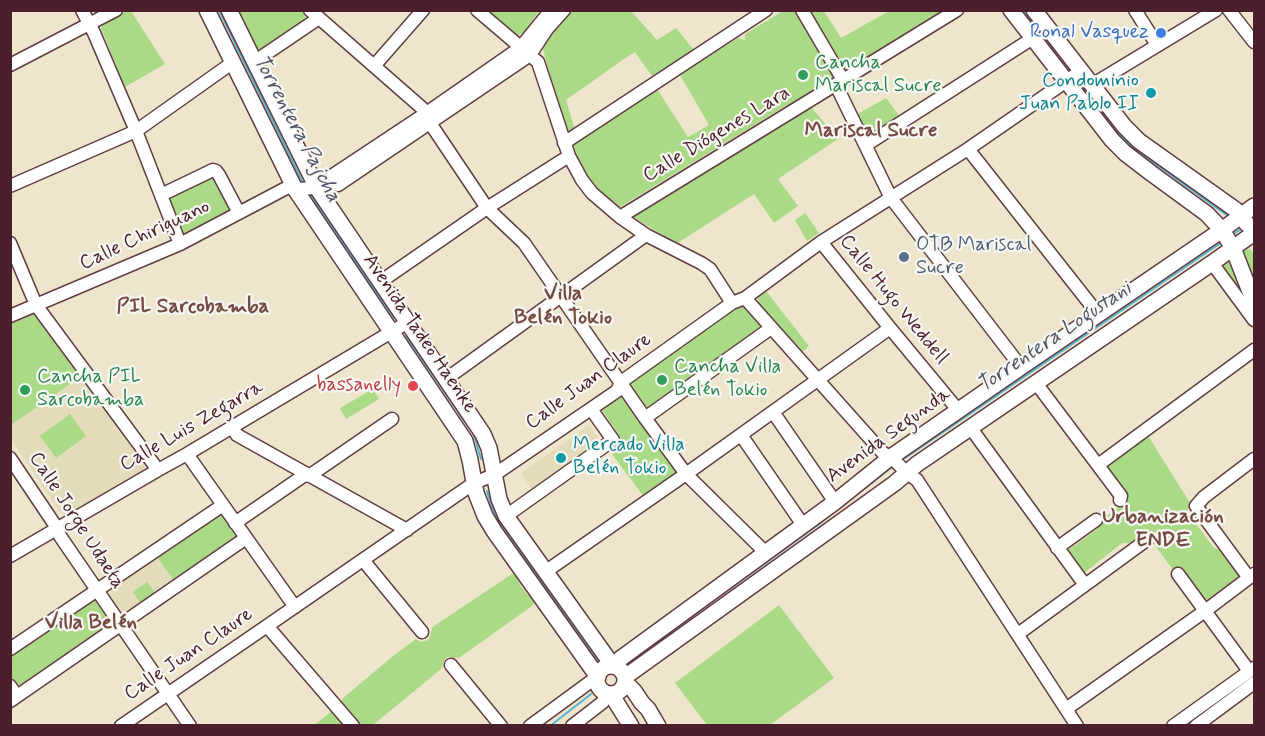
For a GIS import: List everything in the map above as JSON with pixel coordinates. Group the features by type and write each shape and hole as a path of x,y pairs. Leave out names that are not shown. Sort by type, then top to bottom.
{"main road":[{"name":"Avenida Tadeo Haenke","path":"207,10 232,63 392,332 465,441 476,493 485,516 597,678"},
{"name":"Avenida Tadeo Haenke","path":"229,10 254,62 307,187 380,282 483,434 489,448 499,500 506,516 648,709 658,726"},
{"path":"1011,10 1112,140 1125,153 1207,214 1222,230 1233,248 1254,302"},
{"path":"1034,10 1124,126 1139,141 1236,210 1254,236"},
{"name":"Avenida Segunda","path":"620,673 620,659 835,502 891,457 1254,206"},
{"name":"Avenida Segunda","path":"620,673 846,519 917,464 970,427 1254,236"},
{"path":"609,693 619,691 620,673 603,669 597,678 600,688 609,693 631,726"},
{"name":"Avenida Tadeo Haenke","path":"642,703 645,716 651,726"}],"street":[{"path":"82,10 136,131 180,244"},
{"path":"10,64 116,10"},
{"path":"374,66 423,10"},
{"path":"477,10 538,62 568,156 592,193 646,235 710,269 732,303"},
{"name":"Calle Chiriguano","path":"525,51 551,10"},
{"name":"Calle Chiriguano","path":"10,316 180,244 239,213 307,187 338,185 428,118 525,51 564,10"},
{"path":"564,143 766,10"},
{"path":"802,10 839,82 891,198 1021,367"},
{"name":"Calle Diógenes Lara","path":"620,217 957,10"},
{"path":"1135,10 1157,45"},
{"path":"1092,85 1215,10"},
{"path":"1230,10 1254,42"},
{"path":"254,62 315,14 422,108 487,208 524,243 686,474 766,553"},
{"path":"866,145 1033,38"},
{"path":"10,186 136,131 232,63"},
{"name":"Calle Juan Claure","path":"121,726 474,483 494,475 591,409 617,391 621,382 732,303 745,298 821,242 968,149 1082,71"},
{"path":"968,149 1098,314"},
{"path":"380,282 487,208 568,156"},
{"path":"161,195 213,170 219,175 239,213"},
{"path":"446,379 646,235"},
{"name":"Calle Hugo Weddell","path":"821,242 958,410"},
{"path":"10,243 36,305 158,470"},
{"path":"1212,263 1254,320"},
{"path":"745,298 884,453 917,480 1077,726"},
{"name":"Calle Luis Zegarra","path":"10,556 232,428 408,322"},
{"path":"645,418 771,328"},
{"path":"545,572 890,328"},
{"path":"1098,465 1254,350"},
{"path":"1036,383 1121,496 1120,500"},
{"path":"506,516 613,440 591,409"},
{"path":"773,412 835,502"},
{"path":"235,523 392,419"},
{"path":"970,427 1085,585"},
{"path":"232,428 237,435 407,530"},
{"path":"741,435 803,525"},
{"path":"187,454 295,607"},
{"name":"Calle Jorge Udaeta","path":"10,458 60,536 190,726"},
{"path":"1066,709 1252,576 1196,506 1204,497 1254,459"},
{"path":"10,649 223,505"},
{"path":"1057,548 1096,520"},
{"path":"13,694 121,625 246,538"},
{"path":"1018,634 1148,540"},
{"path":"363,560 422,632"},
{"path":"1173,726 1252,669 1178,574"},
{"path":"267,626 353,726"},
{"path":"451,665 501,726"},
{"path":"530,726 597,678"},
{"path":"1196,726 1254,683"},
{"path":"572,726 603,702 609,693"}],"shaded area":[{"path":"80,377 145,466 144,470 68,514 64,514 60,513 11,439 10,425"},
{"name":"Mercado Villa Belén Tokio","path":"589,425 602,443 533,491 521,473"},
{"path":"157,558 175,583 125,617 123,616 109,595 109,591"}],"green space":[{"path":"630,10 657,40 676,28 694,50 652,76 635,52 624,59 566,100 575,130 568,134 543,49 550,35 572,11"},
{"path":"131,11 165,64 125,87 101,28 103,24"},
{"path":"237,11 302,11 306,20 260,51 257,50"},
{"path":"483,11 539,11 524,32 517,36 511,35"},
{"path":"783,11 795,11 833,75 832,80 620,207 600,192 586,174 571,146 657,89 688,137 709,125 680,75 738,38 745,40 745,34"},
{"path":"807,11 824,11 841,38 889,11 947,11 844,74"},
{"path":"886,98 900,117 866,138 856,115"},
{"path":"811,107 838,139 778,179 798,206 774,223 754,194 676,244 634,217"},
{"path":"212,174 232,209 185,235 182,233 168,196"},
{"path":"805,213 819,233 807,241 795,220"},
{"path":"1247,248 1254,254 1254,286 1243,256 1243,251"},
{"path":"1227,260 1231,262 1248,302 1219,266"},
{"path":"766,291 809,346 800,354 758,306 758,297"},
{"path":"740,305 747,307 763,325 763,328 647,411 628,383"},
{"path":"29,314 37,314 83,375 11,425 11,322"},
{"path":"373,389 379,399 346,419 340,408"},
{"path":"619,396 623,397 676,470 675,474 644,497 609,450 622,440 602,410"},
{"path":"70,414 86,436 56,458 40,436"},
{"path":"1147,434 1190,503 1187,512 1214,548 1222,550 1239,573 1239,578 1209,600 1203,599 1179,568 1173,570 1149,537 1133,543 1122,543 1083,574 1067,551 1096,530 1098,522 1123,504 1106,466"},
{"path":"221,512 239,538 176,584 155,554"},
{"path":"515,572 520,585 533,599 532,606 459,658 445,659 441,669 373,725 359,725 342,706 342,699 393,656 416,639 421,642 428,640 434,626"},
{"path":"147,582 156,594 141,604 133,592"},
{"path":"94,596 113,623 20,690 11,680 10,652"},
{"path":"779,605 834,678 770,725 707,725 675,683"},
{"path":"332,711 348,726 313,726"}],"waterway":[{"name":"Torrentera Pajcha","path":"219,10 303,183"},
{"path":"1022,10 1067,69"},
{"path":"1080,85 1128,144 1228,216"},
{"name":"Torrentera Pajcha","path":"309,193 394,318"},
{"name":"Torrentera Logustani","path":"1235,233 1243,228"},
{"name":"Torrentera Logustani","path":"905,458 1222,242"},
{"name":"Torrentera Pajcha","path":"406,336 474,435 481,459"},
{"name":"Torrentera Logustani","path":"680,625 819,524 892,467"},
{"name":"Torrentera Pajcha","path":"487,491 499,521 597,661"},
{"name":"Torrentera Logustani","path":"628,665 651,646"},
{"name":"Torrentera Logustani","path":"550,726 591,694"},
{"name":"Torrentera Pajcha","path":"624,700 640,726"}],"place":[{"name":"Ronal Vasquez","path":"1161,33"},
{"name":"Cancha Mariscal Sucre","path":"803,75"},
{"name":"Condominio Juan Pablo II","path":"1151,93"},
{"name":"OTB Mariscal Sucre","path":"904,257"},
{"name":"Cancha Villa Belén Tokio","path":"662,380"},
{"name":"bassanelly","path":"413,386"},
{"name":"Cancha PIL Sarcobamba","path":"25,390"},
{"name":"Mercado Villa Belén Tokio","path":"561,458"}],"district":[{"name":"Mariscal Sucre","path":"871,132"},
{"name":"Villa Belén Tokio","path":"563,307"},
{"name":"PIL Sarcobamba","path":"193,308"},
{"name":"Urbanización ENDE","path":"1163,530"},
{"name":"Villa Belén","path":"91,624"}]}
